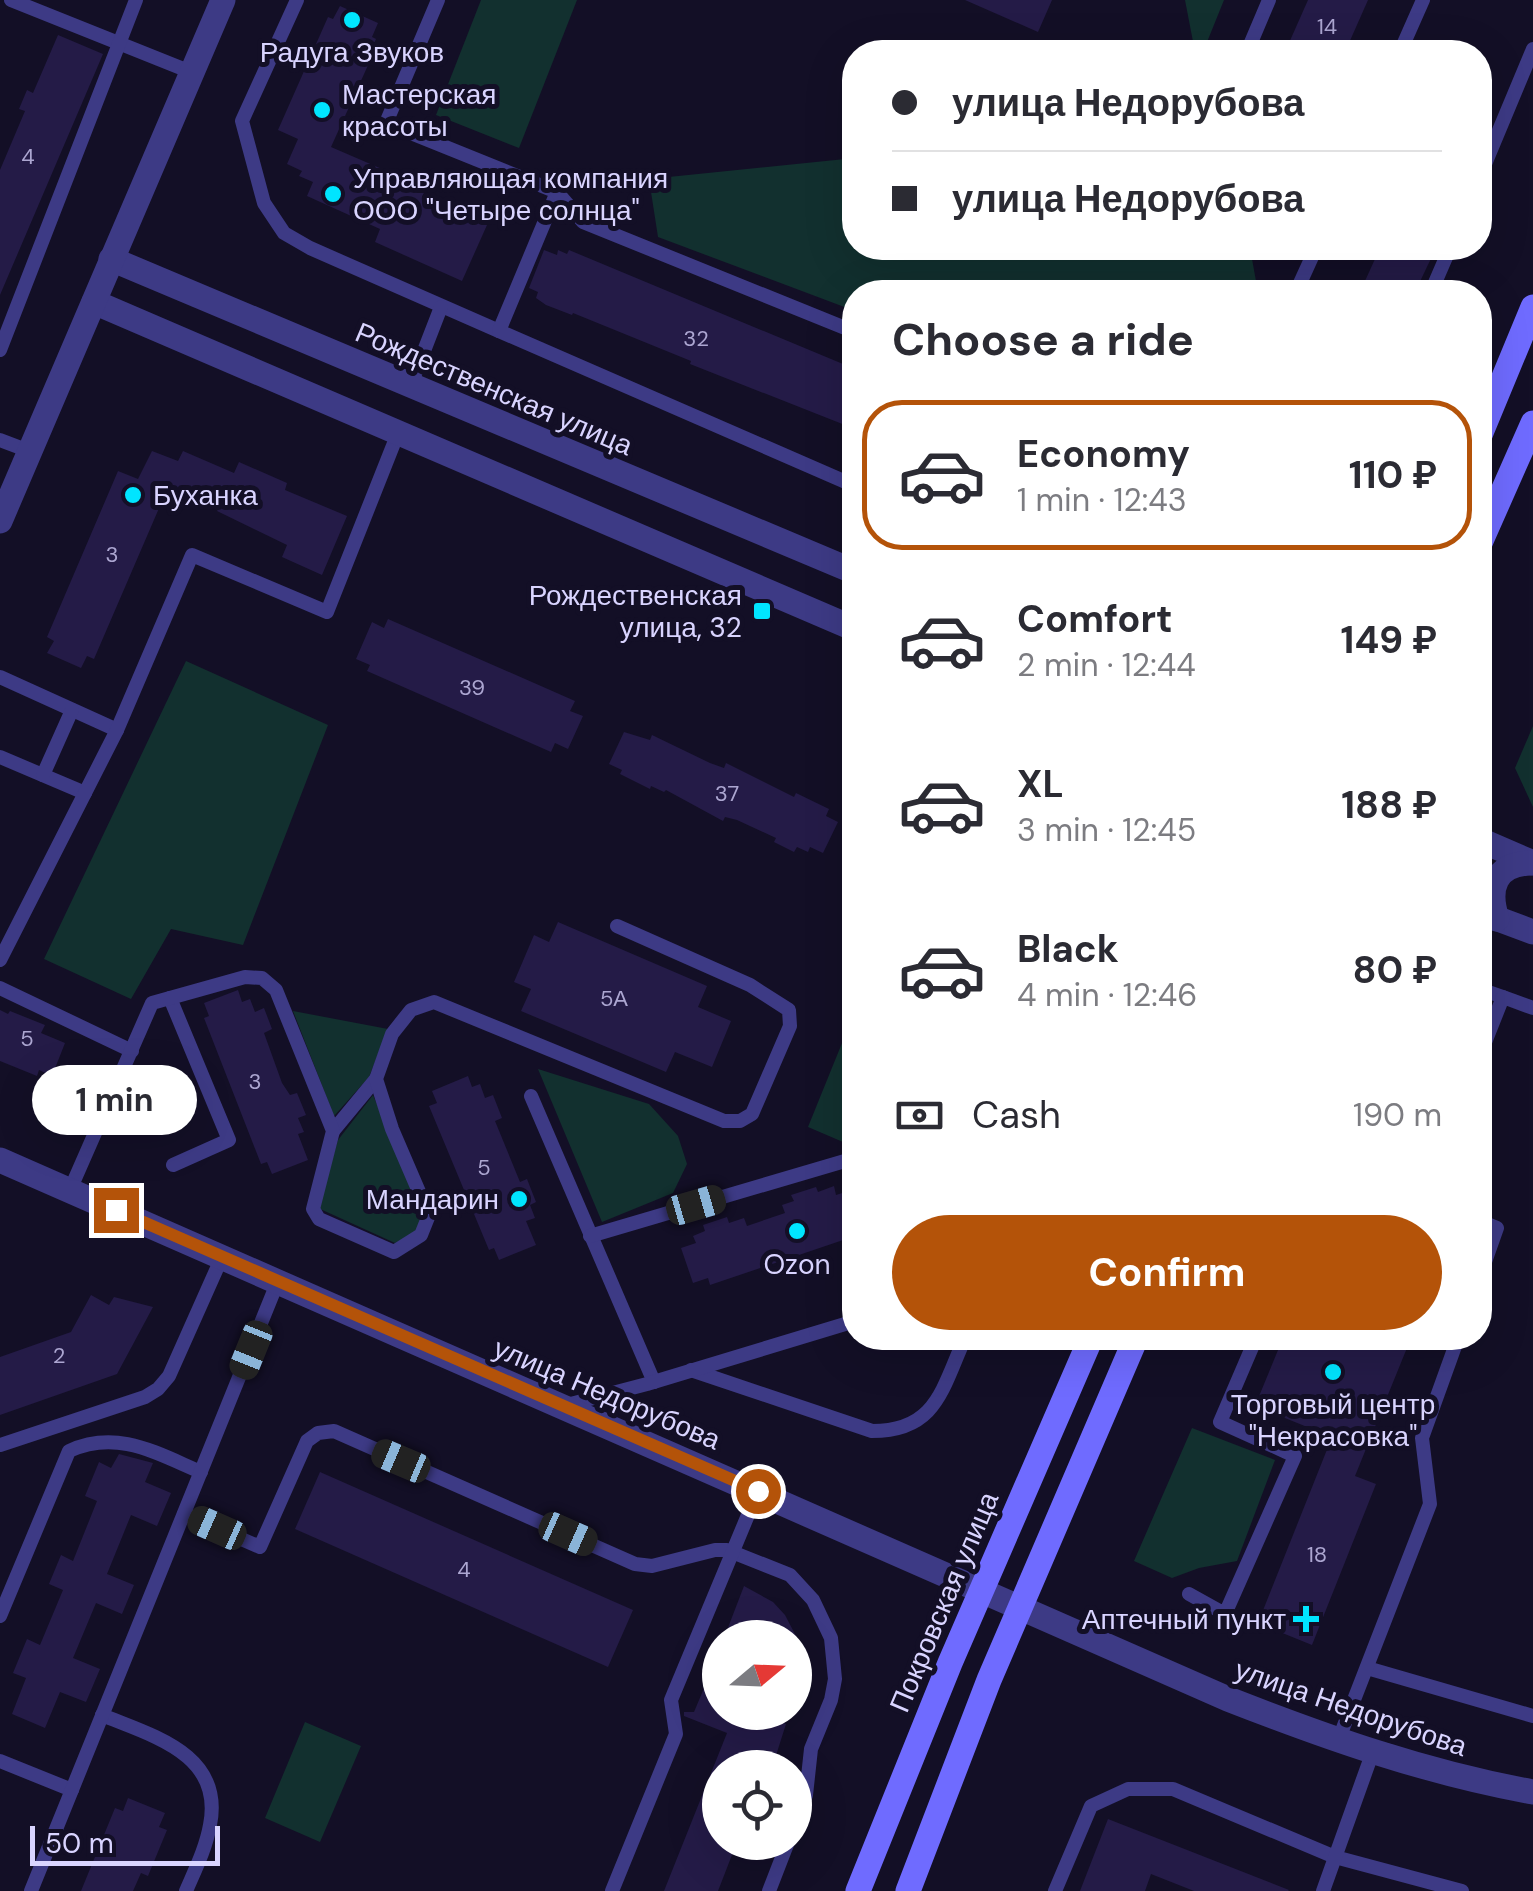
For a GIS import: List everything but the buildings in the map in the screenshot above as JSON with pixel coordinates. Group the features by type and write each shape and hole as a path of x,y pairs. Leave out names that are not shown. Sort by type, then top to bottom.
{"main road":[{"path":"1492,406 1533,308"},
{"path":"1492,517 1533,423"},
{"name":"Покровская улица","path":"858,1891 1085,1350"},
{"path":"908,1891 1021,1606 1131,1350"}],"street":[{"path":"0,522 223,0"},
{"name":"Рождественская улица","path":"111,259 842,567"},
{"path":"94,302 842,623"},
{"path":"1492,845 1532,863"},
{"path":"1492,887 1501,871 1518,863 1532,863"},
{"path":"1492,917 1533,932"},
{"name":"улица Недорубова","path":"0,1160 1228,1699 1372,1754 1468,1780 1533,1792"}],"lane":[{"path":"11,0 191,72"},
{"path":"0,350 136,0"},
{"path":"296,0 242,121 264,202 284,233 441,307 842,480"},
{"path":"438,0 386,123 556,192 582,222 842,327"},
{"path":"1252,40 1269,0"},
{"path":"1405,40 1423,0"},
{"path":"1492,147 1533,49"},
{"path":"499,331 556,192"},
{"path":"410,387 441,307"},
{"path":"0,960 117,730 192,555 327,612 398,433"},
{"path":"0,440 29,451"},
{"path":"0,678 117,730"},
{"path":"43,775 72,710"},
{"path":"0,757 85,793"},
{"path":"376,1080 392,1129 430,1215 421,1236 394,1252 319,1219 313,1210 333,1131 376,1080 392,1034 410,1010 434,1002 724,1121 740,1121 752,1114 790,1026 789,1010 750,985 617,926"},
{"path":"70,1190 152,1003 245,977 262,978 276,990 333,1131"},
{"path":"0,988 132,1051"},
{"path":"1492,993 1533,1008"},
{"path":"1492,1025 1503,997"},
{"path":"170,998 229,1140 173,1164"},
{"path":"531,1096 654,1382"},
{"path":"590,1236 842,1162"},
{"path":"0,1445 145,1397 158,1389 169,1376 222,1257"},
{"path":"31,1891 278,1282"},
{"path":"562,1406 842,1325"},
{"path":"692,1370 872,1431 896,1431 912,1425 934,1407 960,1350"},
{"path":"1189,1594 1225,1614 1294,1456 1220,1422 1251,1350"},
{"path":"1338,1742 1430,1504 1422,1438 1454,1350"},
{"path":"184,1514 260,1547 307,1441 318,1433 334,1432 635,1564 652,1566 715,1550 733,1552 790,1575 813,1600 831,1638 835,1662 831,1700 812,1750"},
{"path":"0,1616 69,1451 103,1440 129,1442 201,1472"},
{"path":"612,1891 676,1734 671,1700 758,1491"},
{"path":"1367,1668 1533,1716"},
{"path":"102,1715 170,1743 194,1762 206,1781 211,1823 186,1891"},
{"path":"1322,1891 1372,1754"},
{"path":"0,1760 72,1790"},
{"path":"1055,1891 1091,1806 1128,1789 1173,1790 1335,1857 1462,1891"},
{"path":"769,1891 781,1860"}],"green space":[{"path":"481,0 577,0 519,148 436,115"},
{"path":"1185,0 1224,0 1208,40 1193,40"},
{"path":"842,159 842,260 1252,260 1256,280 842,280 842,306 658,237 649,179"},
{"path":"186,661 328,725 243,945 171,929 131,999 44,959"},
{"path":"1533,726 1533,807 1515,768"},
{"path":"293,1011 388,1029 369,1077 334,1116"},
{"path":"842,1043 842,1142 808,1127"},
{"path":"538,1069 649,1104 678,1136 687,1164 673,1193 602,1222"},
{"path":"373,1095 423,1214 415,1234 395,1243 318,1208 338,1140"},
{"path":"1192,1428 1275,1460 1237,1561 1172,1578 1134,1561"},
{"path":"305,1722 361,1746 320,1842 265,1818"}],"place":[{"name":"Радуга Звуков","path":"352,20"},
{"name":"Мастерская красоты","path":"322,110"},
{"name":"Управляющая компания ООО \"Четыре солнца\"","path":"333,194"},
{"name":"Буханка","path":"133,495"},
{"name":"Рождественская улица, 32","path":"762,611"},
{"name":"Мандарин","path":"519,1199"},
{"name":"Ozon","path":"797,1231"},
{"name":"Торговый центр \"Некрасовка\"","path":"1333,1372"},
{"name":"Аптечный пункт","path":"1306,1619"}],"route":[{"path":"116,1210 758,1491"}]}
